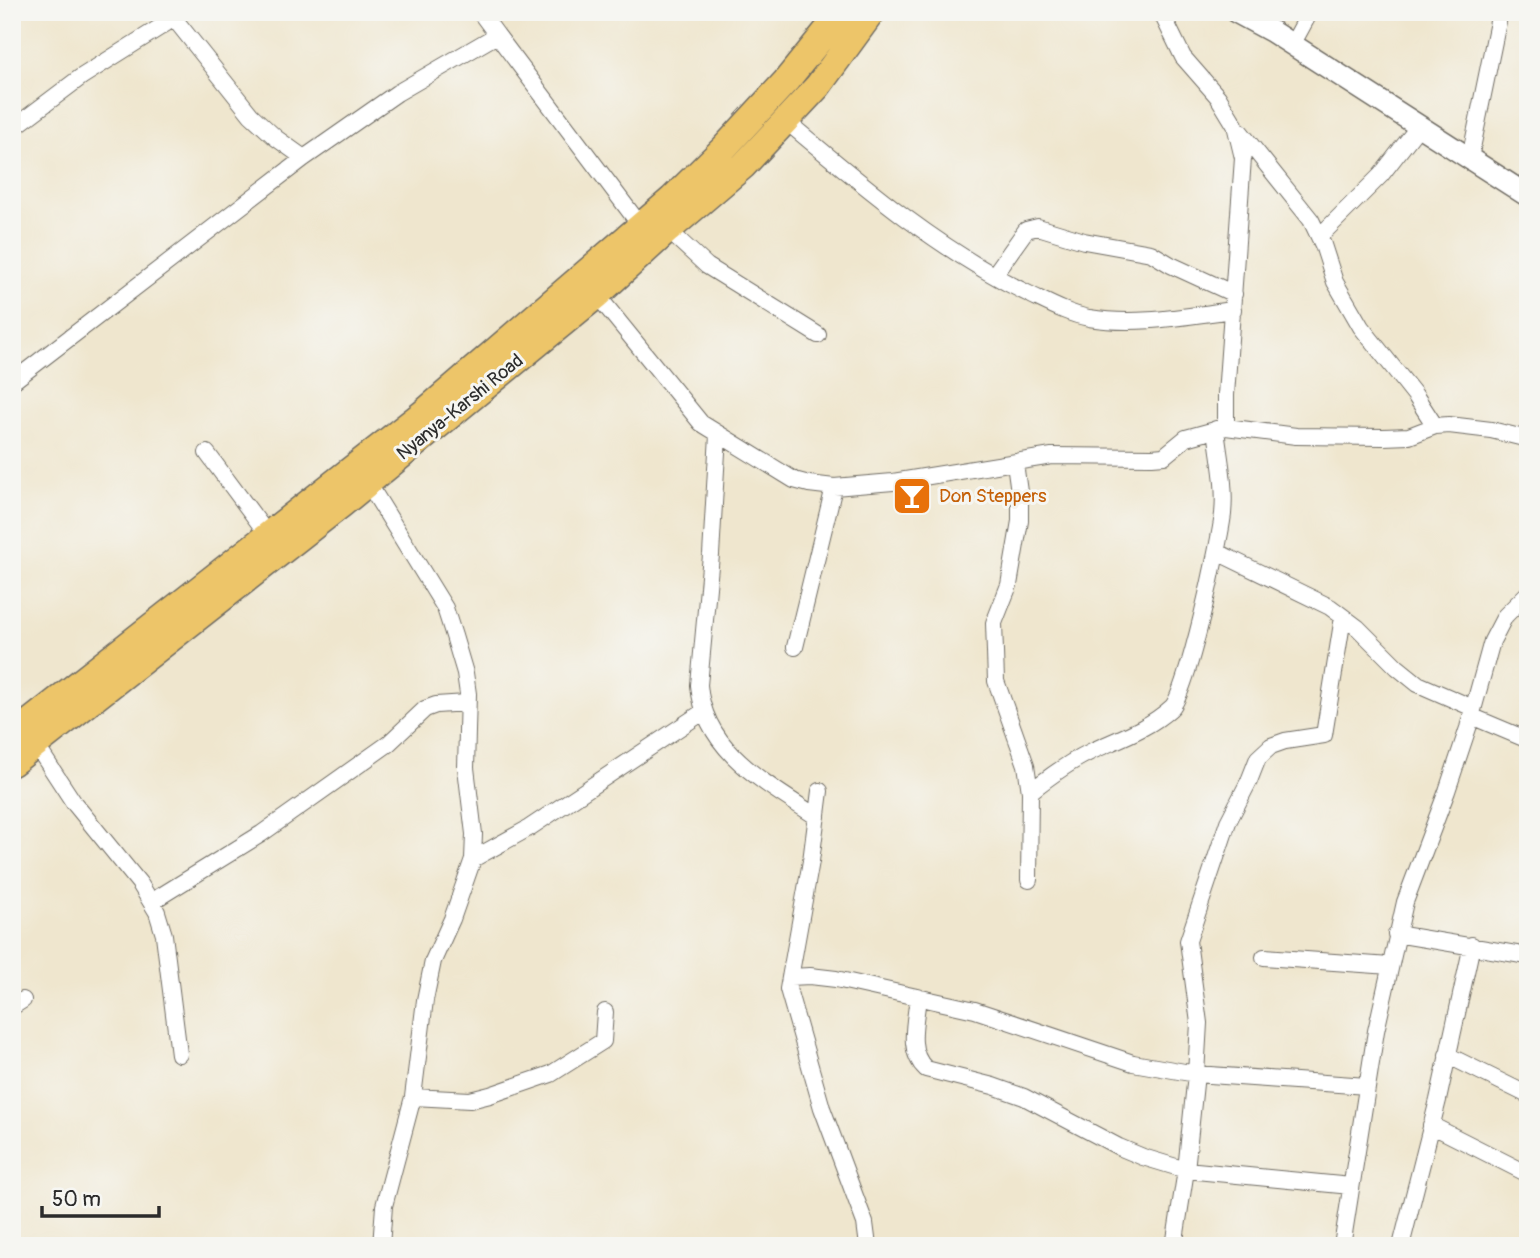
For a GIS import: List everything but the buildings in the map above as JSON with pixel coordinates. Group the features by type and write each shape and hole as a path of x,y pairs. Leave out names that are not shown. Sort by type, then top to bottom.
{"main road":[{"name":"Nyanya-Karshi Road","path":"24,740 368,483 640,225 673,199 786,81 842,12"},
{"name":"Nyanya-Karshi Road","path":"12,763 24,740 268,536 597,295 743,166 818,86 872,12"}],"street":[{"path":"480,12 640,225"},
{"path":"1161,12 1183,57 1218,97 1235,125 1311,220 1335,282 1361,327 1436,426"},
{"path":"1236,12 1528,195"},
{"path":"1292,45 1310,12"},
{"path":"1470,159 1500,12"},
{"path":"12,130 81,77 171,15 251,115 303,158"},
{"path":"12,382 303,158 397,93 497,35"},
{"path":"786,121 900,212 994,275 1046,302 1089,318 1142,321 1233,302"},
{"path":"1030,792 1059,769 1090,751 1147,727 1174,706 1188,670 1217,552 1223,514 1221,428 1226,395 1243,158 1235,125"},
{"path":"1319,237 1381,175 1419,126"},
{"path":"994,275 1026,230 1038,227 1084,241 1151,253 1233,302"},
{"path":"668,230 707,267 818,335"},
{"path":"597,295 701,423 794,480 809,484 834,487 892,482 1052,456 1164,456 1186,438 1221,428 1296,436 1409,436 1436,426 1449,425 1491,430 1528,439"},
{"path":"718,435 711,555 699,685 703,712 729,754 764,782 817,817"},
{"path":"207,453 268,536"},
{"path":"1015,463 1020,521 1009,585 994,623 996,681 1026,765 1030,792 1029,880"},
{"path":"368,483 445,608 465,673 466,768 474,834 473,859 452,919 433,961 425,1000 413,1097 384,1206 381,1246"},
{"path":"795,647 834,487"},
{"path":"1217,552 1330,607 1418,684 1528,740"},
{"path":"1342,1246 1367,1086 1396,934 1405,902 1447,791 1492,641 1505,616 1528,593"},
{"path":"1174,1246 1186,1170 1199,1023 1188,941 1228,821 1262,752 1284,741 1324,735 1343,617"},
{"path":"151,902 261,834 388,744 425,709 436,705 467,704"},
{"path":"473,859 529,828 703,712"},
{"path":"24,740 140,884 158,912 164,935 180,1054"},
{"path":"820,791 811,862 788,989 822,1108 865,1223 868,1246"},
{"path":"1396,934 1528,956"},
{"path":"1401,1246 1472,945"},
{"path":"1264,957 1390,966"},
{"path":"790,977 836,979 975,1010 1133,1063 1196,1074 1367,1086"},
{"path":"918,996 913,1044 919,1063 926,1069 1024,1097 1119,1147 1186,1170 1351,1186"},
{"path":"413,1097 470,1100 551,1074 603,1041 605,1012"},
{"path":"1447,1055 1528,1095"},
{"path":"1431,1125 1528,1174"}],"place":[{"name":"Don Steppers","path":"912,496"}]}
